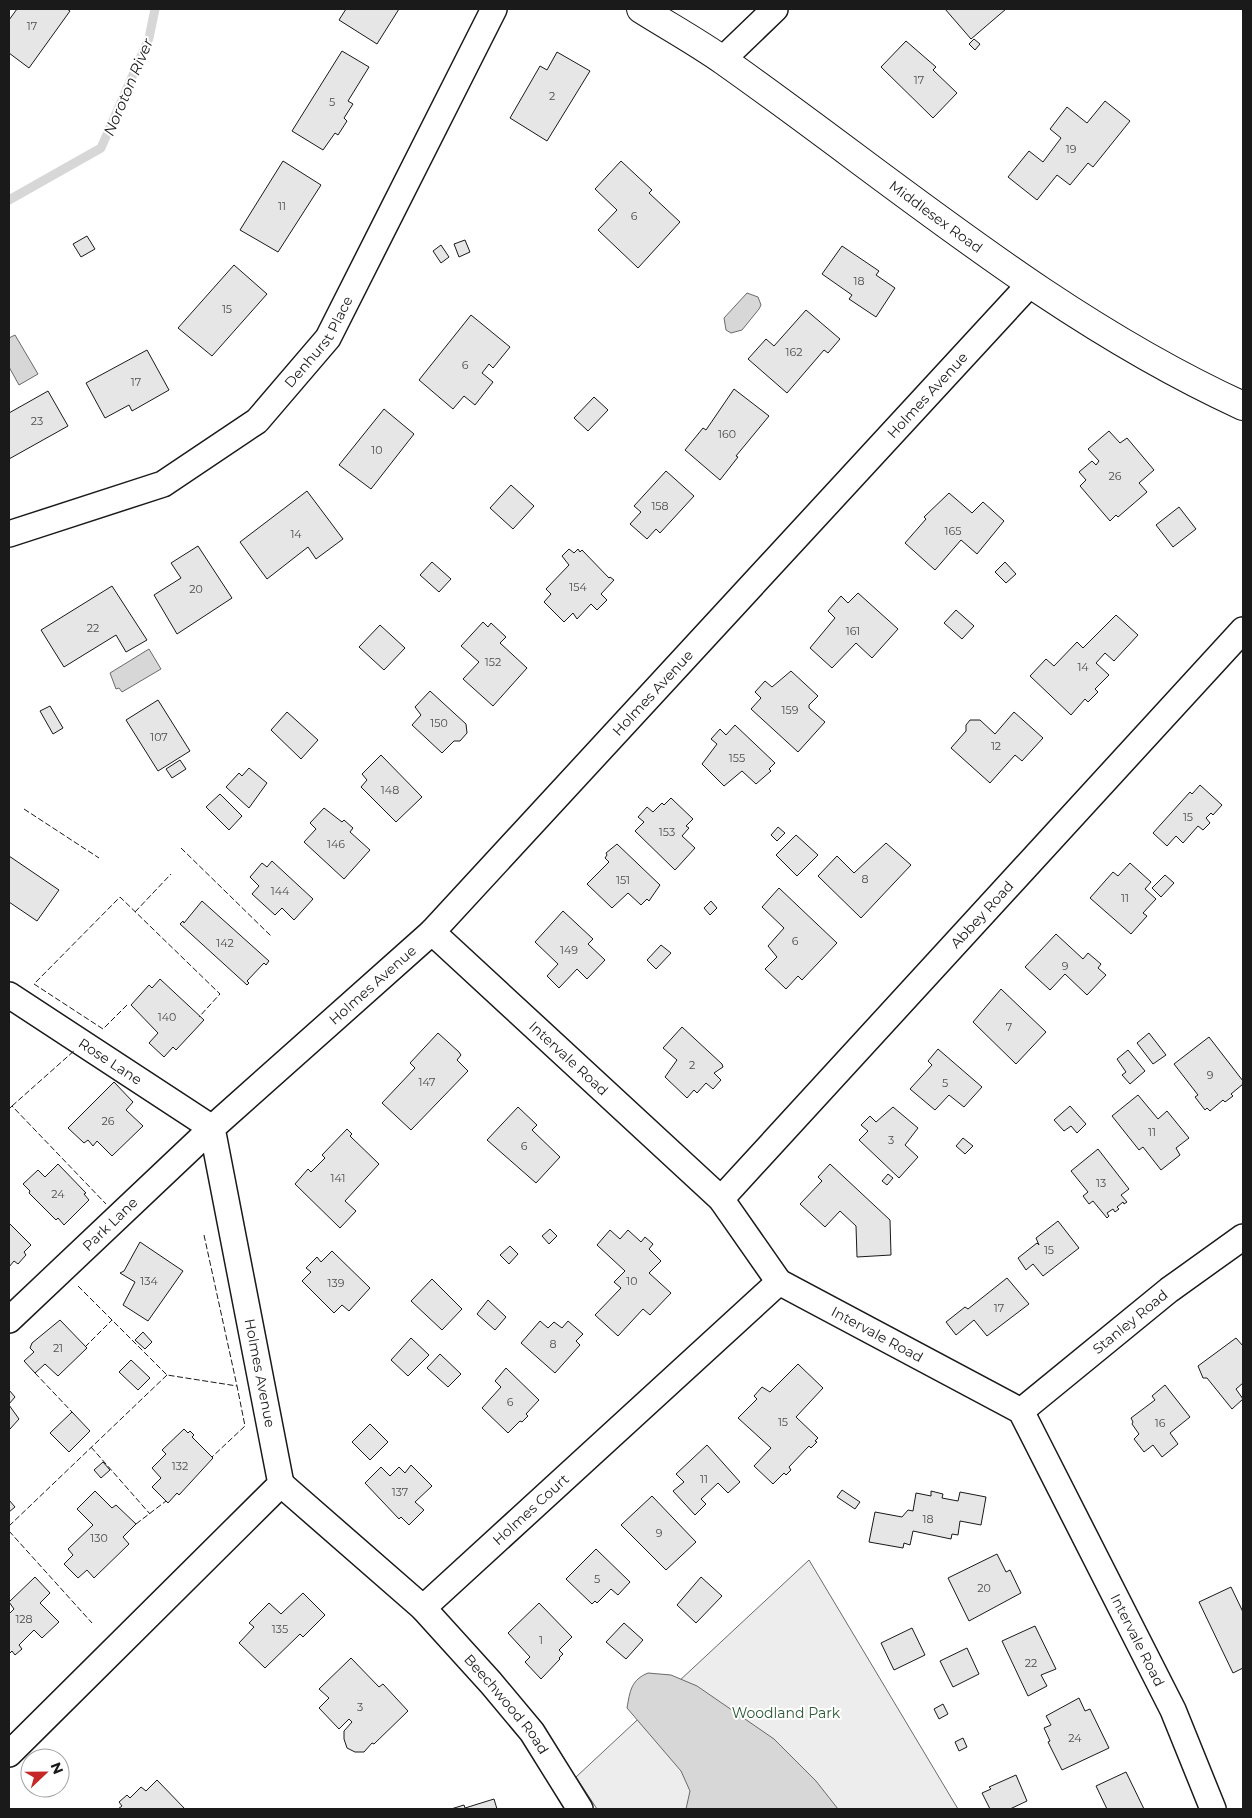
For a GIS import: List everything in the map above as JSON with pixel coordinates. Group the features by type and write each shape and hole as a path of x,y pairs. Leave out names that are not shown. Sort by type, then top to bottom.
{"main road":[{"name":"Middlesex Road","path":"641,9 722,60 1030,284 1145,356 1243,406"}],"street":[{"name":"Denhurst Place","path":"9,534 162,484 257,421 328,338 494,9"},
{"path":"722,60 775,9"},
{"name":"Holmes Avenue","path":"281,1484 212,1128 432,932 1030,284"},
{"name":"Abbey Road","path":"721,1199 1243,630"},
{"name":"Intervale Road","path":"432,932 721,1199 779,1282 1021,1411 1173,1710 1214,1809"},
{"name":"Rose Lane","path":"9,995 212,1128"},
{"name":"Park Lane","path":"9,1320 212,1128"},
{"name":"Stanley Road","path":"1021,1411 1169,1290 1243,1237"},
{"name":"Holmes Court","path":"423,1608 779,1282"},
{"path":"9,1754 281,1484 423,1608"},
{"name":"Beechwood Road","path":"423,1608 517,1713 543,1749 580,1809"}],"shaded area":[{"path":"747,293 758,297 761,305 742,330 731,333 726,330 724,318"},
{"path":"15,335 38,374 19,385 9,367 9,338"},
{"path":"149,649 161,669 122,692 119,688 116,689 110,673"},
{"name":"Woodland Park","path":"809,1560 958,1809 597,1809 576,1777"},
{"path":"648,1673 671,1675 697,1686 774,1739 816,1781 838,1809 686,1809 690,1791 681,1771 627,1708 632,1687 638,1679"}],"building":[{"path":"17,9 67,9 70,11 29,68 9,53 9,20"},
{"path":"346,9 399,9 377,44 339,20"},
{"path":"945,9 1006,9 971,39"},
{"path":"974,39 980,44 975,50 969,44"},
{"path":"906,41 936,67 933,70 957,93 933,118 881,67"},
{"path":"342,51 369,67 348,101 353,104 344,118 347,121 338,135 335,133 323,150 292,131"},
{"path":"557,52 590,71 547,141 510,118 540,66 547,70"},
{"path":"1105,101 1130,121 1093,167 1088,163 1070,185 1057,175 1037,200 1008,177 1029,151 1043,162 1061,138 1050,129 1067,107 1087,123"},
{"path":"283,161 321,185 278,252 240,230"},
{"path":"621,161 652,190 649,193 680,222 638,268 598,230 617,210 595,189"},
{"path":"87,236 95,249 81,257 73,244"},
{"path":"465,240 470,252 459,257 454,244"},
{"path":"441,245 449,257 441,263 433,251"},
{"path":"842,246 879,271 876,275 895,288 876,317 849,299 852,295 822,274"},
{"path":"234,265 267,294 212,356 178,328"},
{"path":"806,310 840,339 828,353 824,350 787,393 748,359 766,339 774,346"},
{"path":"471,315 510,347 493,368 489,364 482,373 493,382 475,405 464,396 453,409 419,380"},
{"path":"147,350 169,390 132,411 129,405 105,418 86,383"},
{"path":"734,389 769,416 736,456 738,457 720,480 685,450 703,428 706,430"},
{"path":"48,391 68,426 9,459 9,413"},
{"path":"594,397 608,410 588,431 574,418"},
{"path":"384,409 414,434 371,489 339,465"},
{"path":"1109,431 1120,443 1127,438 1154,470 1139,483 1147,492 1118,517 1116,515 1110,521 1080,486 1086,480 1079,472 1092,461 1096,465 1099,461 1088,449"},
{"path":"666,471 694,496 660,533 656,529 647,539 630,524 641,512 634,506"},
{"path":"511,485 534,506 513,529 490,508"},
{"path":"307,491 343,539 316,559 308,547 267,579 240,542"},
{"path":"949,493 972,513 983,502 1004,521 977,554 961,540 935,570 905,543 926,519 924,517"},
{"path":"1179,507 1196,529 1173,547 1156,525"},
{"path":"198,546 232,598 177,634 154,595 181,578 171,563"},
{"path":"569,549 574,553 578,549 580,552 582,550 609,578 614,580 601,594 607,600 597,610 591,604 577,619 573,613 564,622 544,602 551,594 546,589 569,565 562,556"},
{"path":"432,562 451,579 439,592 420,575"},
{"path":"1005,562 1016,574 1006,583 995,572"},
{"path":"112,586 147,640 126,652 116,635 64,667 41,630"},
{"path":"858,593 898,629 872,658 856,643 832,668 810,648 835,618 828,611 841,596 848,603"},
{"path":"956,610 974,626 962,639 944,623"},
{"path":"1116,615 1138,635 1114,661 1105,653 1096,663 1109,675 1095,689 1098,692 1088,702 1085,699 1071,715 1030,676 1046,659 1054,666 1077,642 1083,648"},
{"path":"483,622 488,627 491,623 506,637 500,643 527,668 493,706 463,679 479,662 461,646"},
{"path":"380,625 405,648 384,670 359,647"},
{"path":"791,671 818,696 809,705 809,708 825,722 798,752 751,709 761,698 755,692 765,681 772,687"},
{"path":"430,691 466,724 467,733 460,741 454,741 442,753 412,725 421,715 415,707"},
{"path":"158,700 190,751 158,771 126,720"},
{"path":"50,706 63,728 53,734 40,711"},
{"path":"287,712 318,740 301,759 271,730"},
{"path":"1014,712 1043,738 1022,761 1015,755 990,783 951,748 966,731 966,725 970,720 980,720 995,734"},
{"path":"735,725 775,763 769,769 771,771 756,784 742,771 724,786 702,764 717,744 711,739 720,729 726,735"},
{"path":"381,755 422,797 396,822 361,787 367,780 362,774"},
{"path":"180,760 186,769 172,778 166,769"},
{"path":"249,768 267,783 249,808 226,787 239,773 242,776"},
{"path":"1200,785 1222,805 1213,815 1211,813 1206,818 1210,823 1203,830 1198,826 1183,843 1176,836 1167,846 1153,833 1190,792 1192,794"},
{"path":"220,794 242,816 229,830 206,807"},
{"path":"671,798 693,819 686,826 689,828 682,836 695,848 675,870 635,831 644,822 638,817 647,807 653,812 662,803 664,805"},
{"path":"324,808 353,828 350,832 370,850 344,879 304,842 316,829 310,823"},
{"path":"778,827 785,833 777,841 771,835"},
{"path":"796,835 818,855 797,876 776,855"},
{"path":"886,843 911,865 861,918 818,876 837,856 854,873"},
{"path":"617,844 660,885 649,901 647,899 641,905 628,893 612,908 587,884 609,862 605,858 606,853"},
{"path":"9,856 59,890 37,921 9,902"},
{"path":"272,861 313,899 294,920 282,908 275,915 252,894 259,886 250,877 262,863 267,867"},
{"path":"1130,863 1151,882 1145,889 1156,899 1143,913 1147,916 1131,934 1090,898 1113,872 1118,876"},
{"path":"1165,875 1174,883 1161,897 1152,888"},
{"path":"779,888 837,943 802,980 798,976 786,989 765,969 777,957 768,946 784,928 762,907"},
{"path":"202,901 269,961 266,965 264,963 247,981 249,983 247,985 180,924 183,921 184,923"},
{"path":"711,901 717,908 710,915 704,908"},
{"path":"563,911 593,939 588,944 605,960 587,979 577,969 559,988 547,976 558,964 535,942"},
{"path":"1056,934 1083,959 1088,953 1101,964 1098,968 1106,975 1087,995 1065,974 1050,990 1025,967"},
{"path":"661,945 671,953 656,969 647,960"},
{"path":"160,979 204,1020 176,1050 173,1047 164,1057 149,1043 158,1033 131,1005 149,985 152,988"},
{"path":"1001,989 1046,1032 1016,1064 973,1022"},
{"path":"682,1027 723,1067 714,1073 721,1080 713,1089 706,1083 697,1093 694,1090 687,1098 665,1077 677,1060 663,1048"},
{"path":"438,1033 459,1052 461,1055 457,1060 468,1071 411,1130 382,1103 415,1068 410,1063"},
{"path":"1149,1033 1166,1055 1153,1064 1137,1043"},
{"path":"1209,1037 1243,1081 1243,1084 1231,1094 1233,1096 1225,1102 1223,1100 1210,1111 1207,1108 1205,1110 1195,1097 1198,1095 1174,1064"},
{"path":"938,1049 982,1087 964,1107 949,1095 935,1110 910,1089 932,1065 928,1061"},
{"path":"1128,1050 1145,1071 1130,1084 1122,1075 1126,1072 1117,1059"},
{"path":"114,1082 133,1102 126,1110 143,1126 112,1156 97,1141 93,1146 88,1140 84,1143 68,1128"},
{"path":"1138,1095 1158,1119 1167,1111 1189,1138 1176,1148 1180,1155 1161,1170 1143,1147 1139,1150 1112,1116"},
{"path":"1070,1106 1086,1124 1077,1133 1071,1126 1064,1131 1054,1120"},
{"path":"518,1107 537,1125 532,1130 560,1157 536,1183 487,1140"},
{"path":"893,1107 918,1128 905,1145 918,1157 899,1178 859,1140 868,1131 861,1125 870,1116 876,1122"},
{"path":"347,1129 352,1134 350,1136 379,1164 345,1201 356,1211 340,1228 295,1184 308,1169 311,1172 325,1158 322,1155"},
{"path":"963,1138 973,1146 965,1154 956,1146"},
{"path":"1098,1149 1129,1189 1121,1195 1127,1202 1124,1204 1123,1202 1117,1207 1119,1209 1115,1212 1113,1209 1107,1213 1109,1216 1107,1218 1093,1201 1089,1204 1083,1196 1088,1192 1071,1171"},
{"path":"58,1164 86,1193 84,1194 89,1200 64,1225 58,1218 56,1220 29,1193 30,1191 23,1184 38,1170 45,1177"},
{"path":"830,1164 890,1220 891,1255 857,1257 856,1226 840,1211 825,1227 800,1204 822,1181 818,1177"},
{"path":"888,1174 893,1178 887,1185 882,1181"},
{"path":"1058,1221 1079,1248 1043,1276 1033,1264 1026,1270 1018,1258 1037,1243 1039,1245 1036,1238"},
{"path":"9,1223 31,1245 24,1252 26,1255 18,1264 14,1261 9,1267"},
{"path":"550,1229 557,1236 549,1244 542,1236"},
{"path":"610,1230 620,1239 628,1230 641,1242 645,1237 653,1244 649,1249 661,1261 649,1273 671,1293 650,1315 643,1309 618,1336 595,1315 621,1288 614,1282 625,1271 597,1245"},
{"path":"140,1242 183,1271 148,1321 123,1305 135,1282 120,1273 124,1271"},
{"path":"510,1246 518,1254 509,1264 500,1255"},
{"path":"332,1251 370,1288 349,1311 342,1305 334,1313 302,1281 311,1272 306,1268 317,1257 321,1262"},
{"path":"1007,1278 1029,1304 987,1336 974,1320 956,1335 946,1322 965,1307 968,1309"},
{"path":"432,1279 462,1309 442,1330 411,1301"},
{"path":"488,1300 506,1317 495,1330 477,1314"},
{"path":"60,1320 87,1348 58,1376 45,1364 35,1373 24,1361 34,1352 30,1348 32,1343"},
{"path":"540,1321 548,1328 554,1322 562,1328 568,1321 583,1334 576,1341 580,1345 555,1373 521,1343"},
{"path":"143,1332 152,1342 145,1349 135,1340"},
{"path":"411,1338 429,1355 408,1376 391,1360"},
{"path":"1236,1338 1243,1346 1243,1383 1236,1389 1243,1399 1232,1409 1207,1378 1203,1378 1198,1366"},
{"path":"440,1354 461,1374 448,1387 427,1368"},
{"path":"131,1360 150,1378 138,1390 119,1372"},
{"path":"798,1364 823,1388 796,1417 818,1438 811,1448 809,1446 789,1467 791,1470 786,1475 784,1473 773,1484 754,1466 771,1448 738,1418 757,1399 754,1396 762,1387 770,1392"},
{"path":"506,1368 539,1400 526,1414 528,1416 508,1433 482,1408 501,1387 495,1381"},
{"path":"1165,1385 1190,1417 1170,1433 1178,1444 1162,1457 1153,1445 1144,1452 1134,1439 1139,1434 1132,1424 1131,1418 1155,1400 1152,1396"},
{"path":"9,1390 15,1397 9,1404"},
{"path":"9,1405 19,1419 10,1429 9,1427"},
{"path":"72,1412 90,1431 69,1452 50,1433"},
{"path":"370,1424 388,1442 370,1460 352,1442"},
{"path":"184,1429 194,1435 192,1437 213,1458 179,1495 177,1493 168,1503 152,1487 161,1478 152,1468 166,1454 162,1450"},
{"path":"707,1445 740,1482 728,1493 718,1483 701,1499 706,1504 695,1515 673,1491 684,1482 676,1474"},
{"path":"103,1462 110,1470 101,1478 94,1470"},
{"path":"411,1465 432,1486 415,1502 424,1510 409,1525 401,1517 399,1519 365,1483 381,1467 390,1476 399,1467 405,1473"},
{"path":"842,1490 860,1502 855,1509 837,1497"},
{"path":"95,1491 112,1508 116,1505 136,1524 123,1537 129,1544 94,1578 87,1570 78,1578 64,1564 73,1555 68,1549 93,1525 77,1509"},
{"path":"931,1491 943,1494 942,1498 958,1501 960,1492 986,1497 981,1525 960,1521 958,1535 952,1534 951,1539 913,1531 910,1545 904,1543 903,1548 869,1542 875,1512 902,1517 908,1510 913,1511 916,1493 931,1496"},
{"path":"652,1496 696,1542 666,1570 621,1525"},
{"path":"9,1500 15,1507 9,1512"},
{"path":"596,1549 630,1582 618,1595 611,1589 597,1603 595,1601 592,1604 566,1579"},
{"path":"997,1554 1006,1572 1010,1570 1021,1593 969,1621 948,1578"},
{"path":"35,1577 50,1593 40,1603 59,1622 42,1638 34,1630 19,1645 22,1649 15,1655 12,1651 9,1654 9,1614 14,1609 9,1602"},
{"path":"701,1577 722,1596 696,1623 677,1605"},
{"path":"1231,1587 1243,1612 1243,1668 1233,1673 1199,1602"},
{"path":"303,1593 325,1615 303,1637 300,1634 265,1668 239,1643 254,1627 249,1623 269,1603 281,1614"},
{"path":"539,1603 572,1637 559,1650 563,1654 560,1659 541,1679 525,1662 530,1657 508,1633"},
{"path":"624,1623 643,1640 626,1659 606,1642"},
{"path":"1035,1626 1056,1669 1041,1675 1047,1686 1028,1696 1002,1641"},
{"path":"912,1628 925,1655 894,1670 881,1643"},
{"path":"967,1648 979,1674 953,1687 940,1661"},
{"path":"351,1658 379,1687 383,1684 408,1711 364,1752 355,1752 347,1748 344,1731 352,1722 349,1719 339,1729 319,1708 329,1698 319,1689"},
{"path":"1079,1698 1085,1711 1090,1709 1109,1748 1062,1770 1048,1742 1050,1741 1044,1728 1051,1725 1046,1716"},
{"path":"943,1704 948,1714 939,1719 934,1709"},
{"path":"963,1738 967,1747 959,1751 955,1742"},
{"path":"1126,1772 1144,1809 1107,1809 1096,1786"},
{"path":"1016,1775 1027,1801 1010,1809 990,1809 982,1793 991,1789 989,1787"},
{"path":"157,1780 185,1809 118,1809 122,1806 119,1802 127,1795 130,1798 141,1787 146,1791"},
{"path":"494,1799 497,1809 451,1809 464,1805 465,1808"}],"waterway":[{"name":"Noroton River","path":"9,200 101,148 149,38 155,9"}],"fence":[{"path":"24,809 99,858"},
{"path":"181,848 272,937"},
{"path":"135,912 171,874"},
{"path":"127,1005 103,1029 34,984 120,897 220,994 199,1017"},
{"path":"12,1106 75,1050"},
{"path":"9,1109 12,1106 106,1204"},
{"path":"204,1235 237,1386"},
{"path":"78,1286 167,1375 237,1386 245,1426 212,1457"},
{"path":"85,1347 112,1320"},
{"path":"35,1373 72,1412"},
{"path":"9,1526 167,1375"},
{"path":"91,1447 150,1514"},
{"path":"136,1524 166,1501"},
{"path":"9,1531 92,1623"}]}
